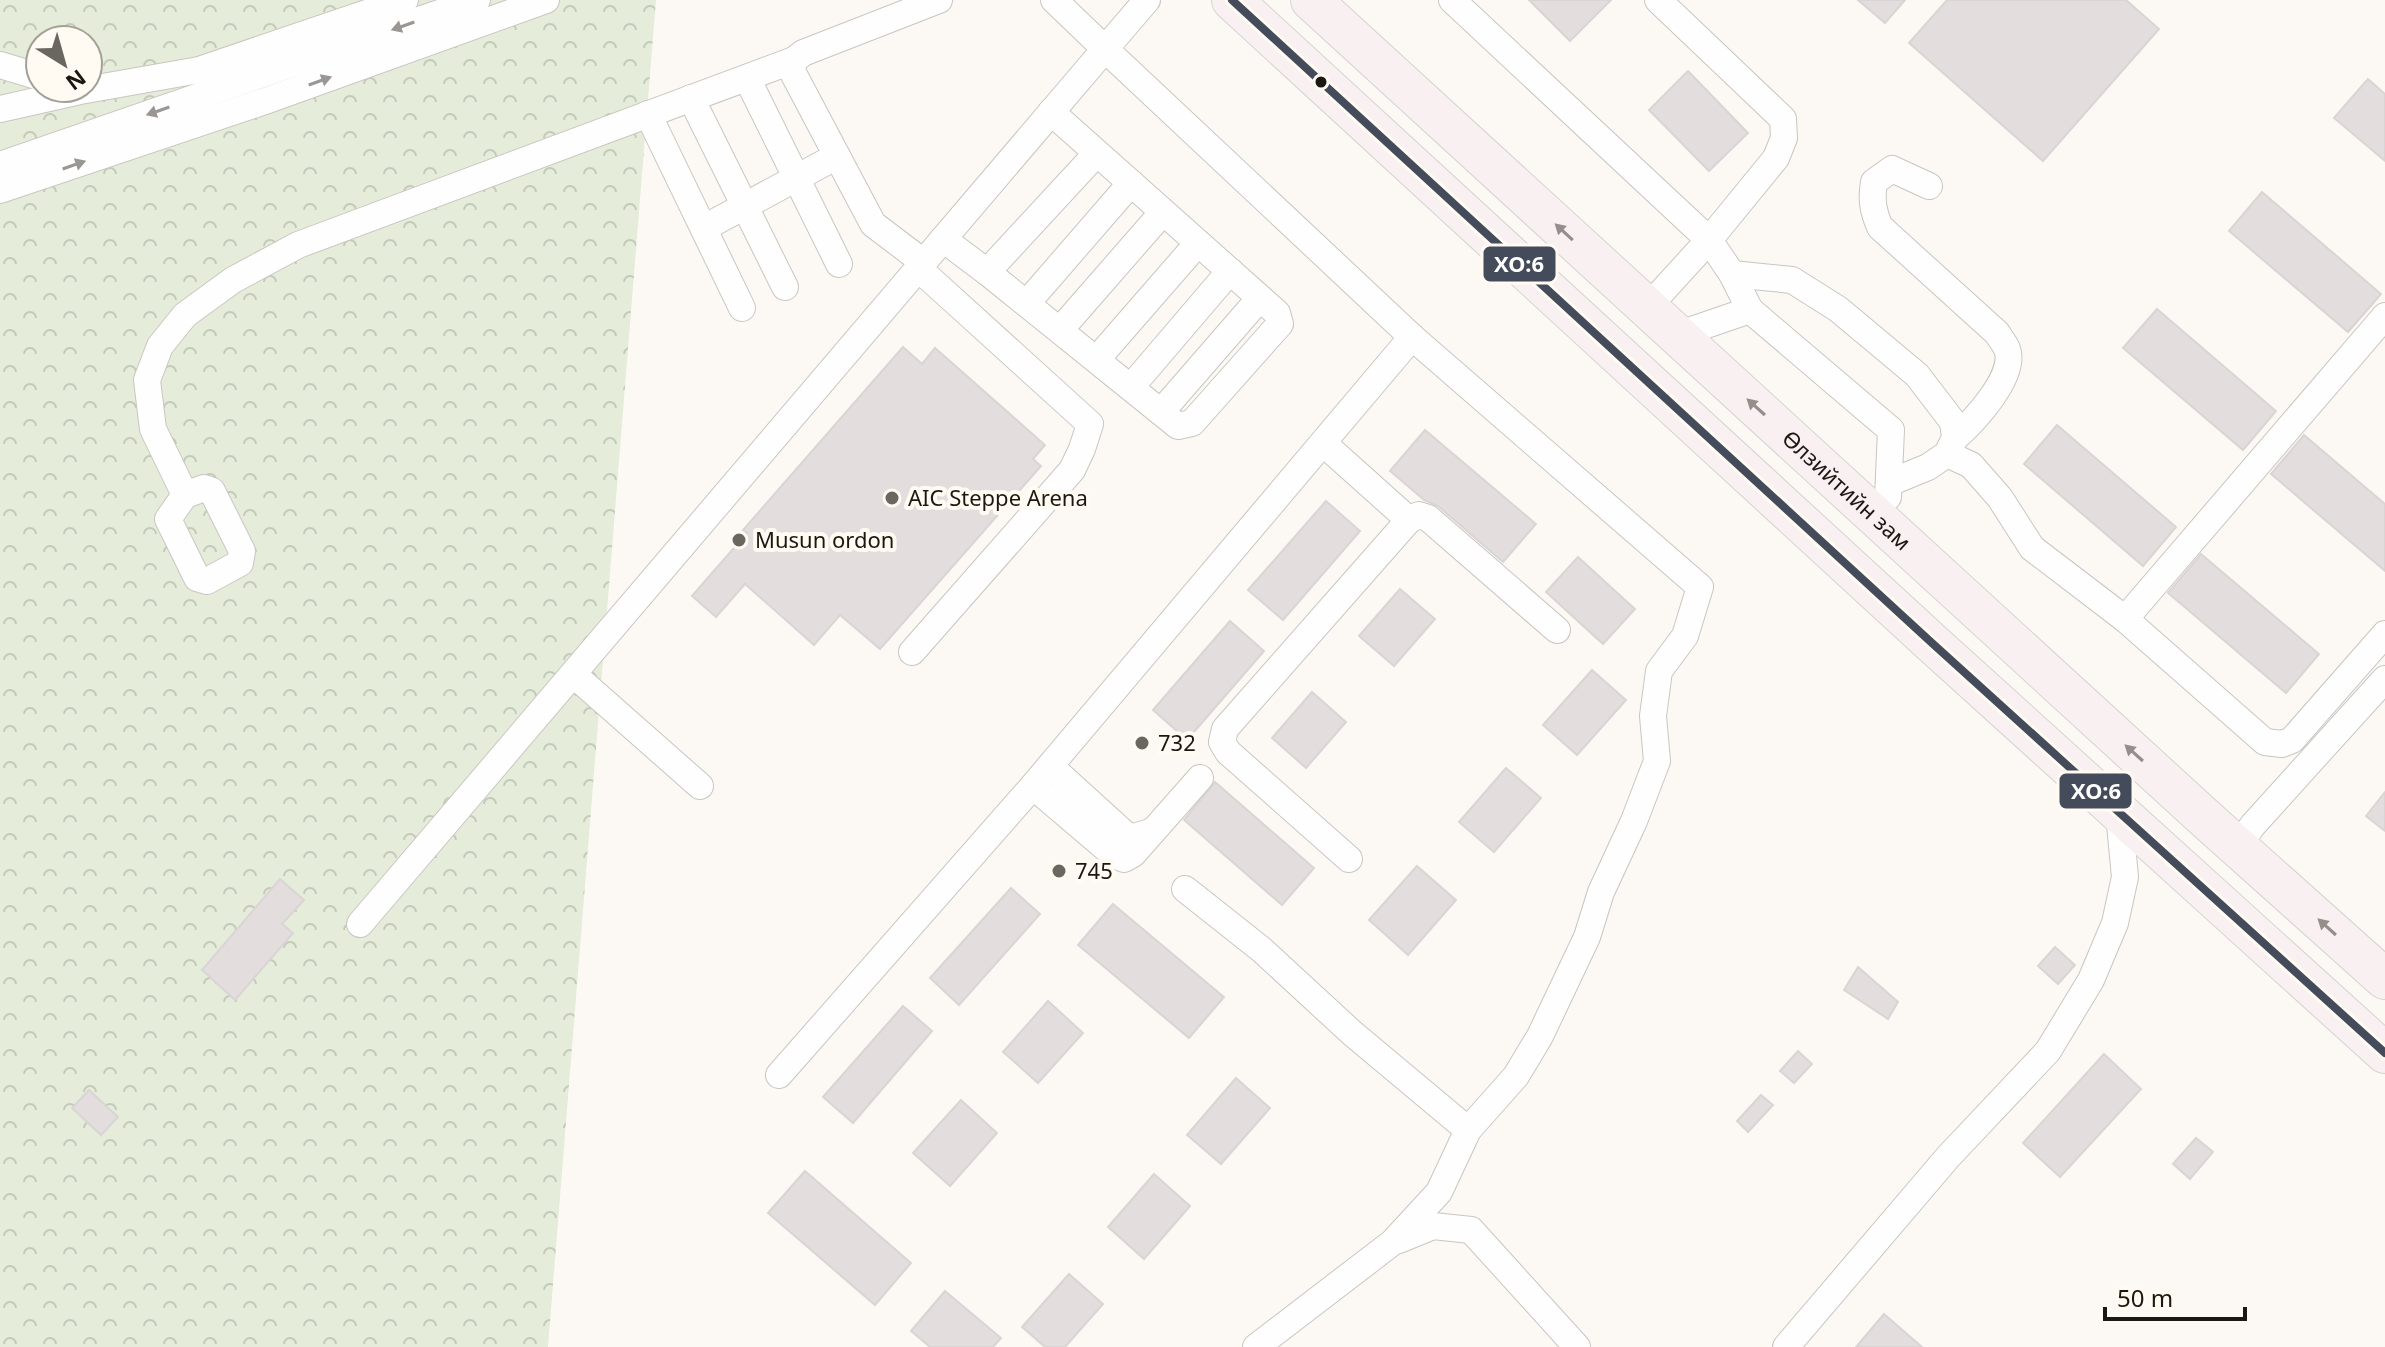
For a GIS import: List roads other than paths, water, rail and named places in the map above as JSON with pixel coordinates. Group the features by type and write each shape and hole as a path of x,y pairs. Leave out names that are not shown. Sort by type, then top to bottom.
{"highway":[{"path":"1232,0 2119,814 2385,1053"},
{"name":"Өлзийтийн зам","path":"1311,0 2385,979"},
{"path":"1932,643 1970,603"}],"street":[{"path":"104,85 199,70 405,0"},
{"path":"0,165 477,0"},
{"path":"0,190 268,100 546,0"},
{"path":"185,495 153,429 147,380 160,346 185,315 233,280 298,245 747,78 939,0"},
{"path":"1054,0 1412,337 1700,587 1685,636 1659,671 1653,716 1657,761 1634,821 1601,892 1587,937 1540,1036 1516,1076 1468,1130 1439,1192 1393,1242 1256,1347"},
{"path":"1452,0 1709,240 1732,274 1750,310 1891,430 1886,525"},
{"path":"1647,308 1709,240 1776,158 1784,138 1783,119 1658,0"},
{"path":"360,924 1144,1"},
{"path":"794,60 792,71 873,224 1090,424 1072,470 912,652"},
{"path":"0,65 24,72"},
{"path":"747,78 839,264"},
{"path":"691,98 785,287"},
{"path":"0,109 24,103"},
{"path":"943,239 1178,426 1192,423 1280,324 1277,313 1051,112"},
{"path":"648,114 742,308"},
{"path":"987,272 1097,153"},
{"path":"704,228 837,156"},
{"path":"1889,483 1928,467 1951,446 1973,422 2007,373 2009,351 1997,333 1880,227 1874,214 1871,198 1874,182 1892,169 1929,186"},
{"path":"1027,303 1131,183"},
{"path":"1060,330 1163,212"},
{"path":"1097,359 1198,243"},
{"path":"1131,387 1230,271"},
{"path":"1732,274 1792,280 1838,309 1917,375 1953,422 1951,446"},
{"path":"1677,335 1750,310"},
{"path":"2125,619 2385,316"},
{"path":"779,1075 1042,776 1412,337"},
{"path":"1323,443 1409,520"},
{"path":"1951,446 2000,498 2032,548 2125,619 2265,742 2282,744 2292,740 2385,634"},
{"path":"1349,859 1228,752 1222,742 1225,729 1409,520 1419,515 1428,518 1557,630"},
{"path":"573,674 700,786"},
{"path":"2237,847 2253,825 2385,679"},
{"path":"1042,776 1126,835 1134,837 1153,831 1200,778"},
{"path":"1786,1347 1948,1157 2048,1051 2091,980 2115,923 2125,877 2119,814"},
{"path":"1185,889 1262,950 1352,1033 1468,1130"},
{"path":"1393,1242 1433,1226 1471,1230 1577,1347"}],"place":[{"name":"AIC Steppe Arena","path":"892,498"},
{"name":"Musun ordon","path":"739,540"},
{"name":"732","path":"1142,743"},
{"name":"745","path":"1059,871"}]}
